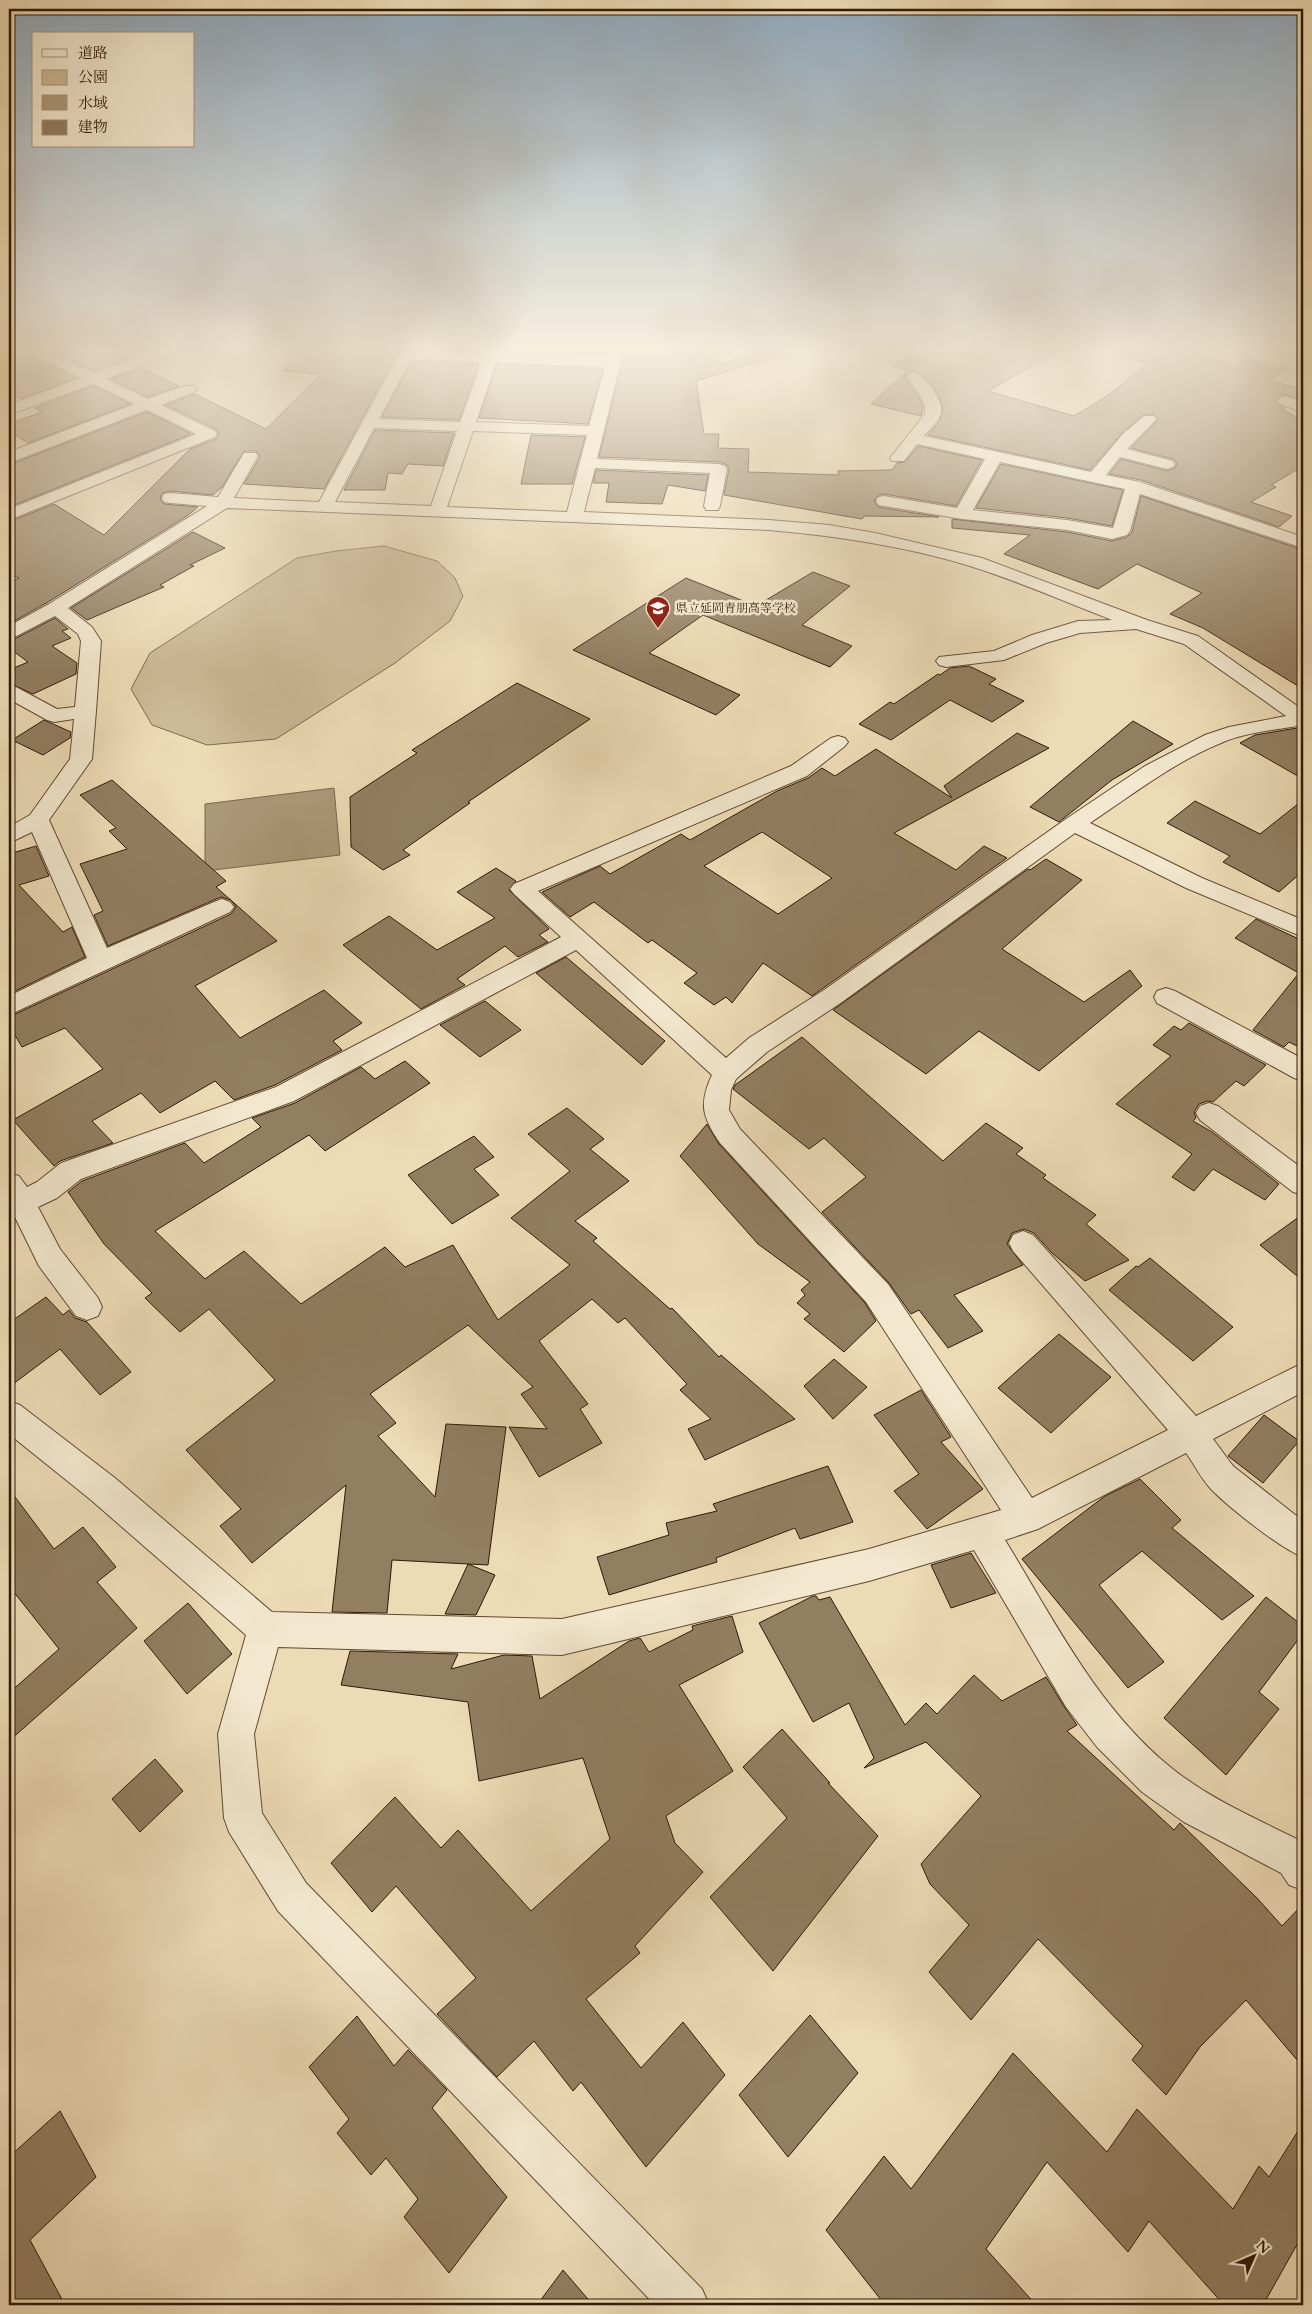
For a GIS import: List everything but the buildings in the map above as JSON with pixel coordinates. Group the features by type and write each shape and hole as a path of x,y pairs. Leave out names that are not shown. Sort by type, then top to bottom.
{"street":[{"path":"9,515 157,455"},
{"path":"325,506 352,455"},
{"path":"437,512 457,455"},
{"path":"574,517 589,455"},
{"path":"898,458 901,455"},
{"path":"990,455 1134,486 1303,543"},
{"path":"1095,477 1115,455"},
{"path":"1130,455 1167,464"},
{"path":"13,628 56,608 224,503 224,499 250,456"},
{"path":"962,514 995,456"},
{"path":"587,464 719,469 712,506"},
{"path":"884,501 962,514 1067,525 1112,534 1121,531 1134,486"},
{"path":"170,498 224,503 769,525 829,530 875,538 976,562 1140,624 1191,640 1201,645 1303,719"},
{"path":"9,836 38,820 81,759 90,641 85,630 56,608"},
{"path":"946,661 997,656 1039,639 1078,627 1140,624"},
{"path":"9,691 54,716 86,711"},
{"path":"1026,1518 877,1293 730,1136 721,1123 716,1110 718,1090 726,1073 758,1046 833,996 1074,824 1153,771 1212,739 1229,733 1303,719"},
{"path":"726,1073 522,889 799,771 838,742"},
{"path":"38,820 101,961"},
{"path":"1074,824 1194,883 1303,929"},
{"path":"9,1006 101,961 222,907"},
{"path":"86,1307 49,1259 15,1193 47,1190 71,1172 285,1094 578,939"},
{"path":"1166,997 1303,1071"},
{"path":"1209,1112 1303,1184"},
{"path":"1023,1243 1192,1434 1221,1477 1258,1508 1303,1541"},
{"path":"9,1415 103,1490 265,1629 562,1637 869,1565 1026,1518 1303,1376"},
{"path":"982,1531 1079,1694 1110,1734 1155,1779 1197,1809 1295,1859 1303,1871"},
{"path":"265,1629 236,1734 243,1818 292,1896 686,2305"}],"green space":[{"path":"384,546 437,561 455,578 463,596 450,621 395,663 276,739 207,745 152,725 131,689 150,653 297,558 336,551"}],"water":[{"path":"334,788 340,855 205,871 205,804"}],"place":[{"name":"県立延岡青朋高等学校","path":"658,629"}]}
